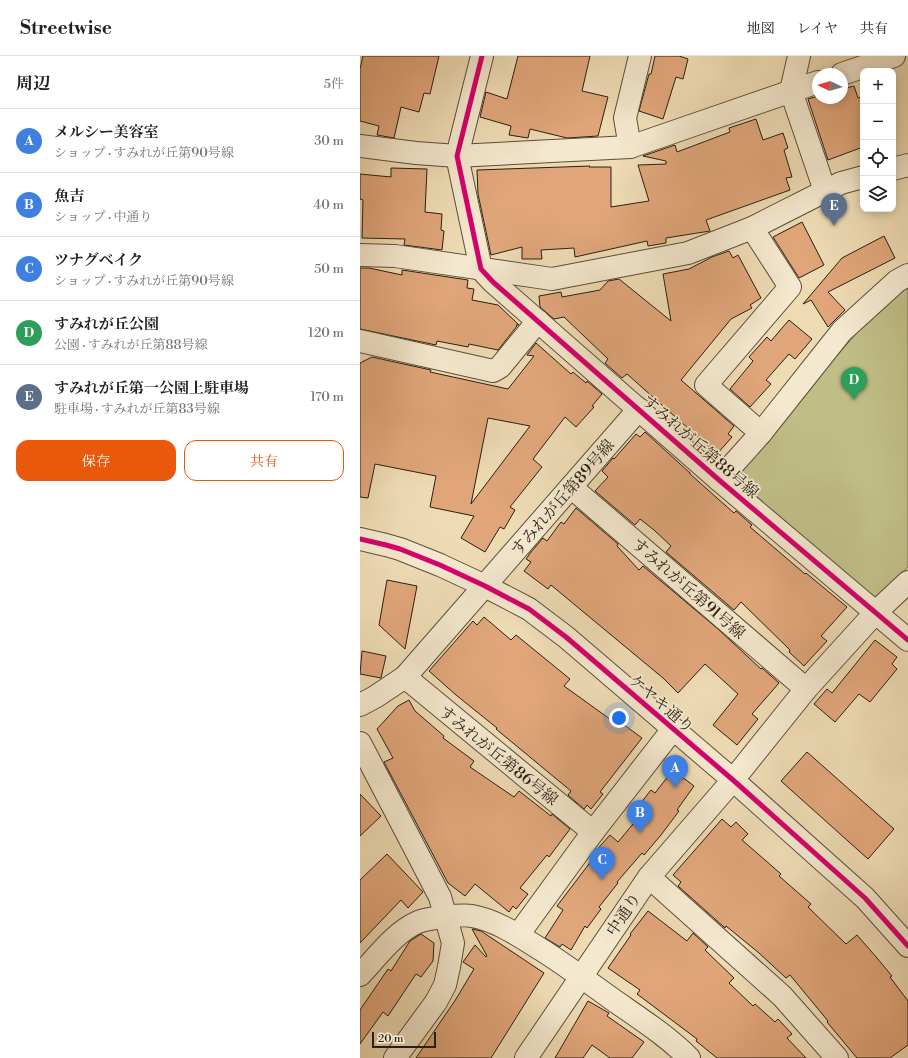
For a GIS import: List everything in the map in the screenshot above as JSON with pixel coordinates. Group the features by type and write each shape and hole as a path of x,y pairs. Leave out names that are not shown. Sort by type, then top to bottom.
{"street":[{"path":"481,268 457,156 482,56"},
{"path":"630,147 625,118 640,56"},
{"path":"799,56 791,91 825,191"},
{"path":"848,72 894,56"},
{"path":"360,146 416,153 457,156 630,147 812,84"},
{"path":"896,168 908,166"},
{"path":"360,255 395,256 552,279 688,254 752,228 841,183 860,178"},
{"path":"752,228 790,287 706,385 761,433"},
{"name":"すみれが丘第88号線","path":"481,268 493,282 719,480 908,640"},
{"path":"719,480 761,433 842,331 897,281 908,275"},
{"path":"360,341 493,372 500,367 538,320"},
{"name":"すみれが丘第89号線","path":"360,705 375,698 404,677 639,409"},
{"name":"すみれが丘第91号線","path":"571,487 806,689"},
{"name":"ケヤキ通り","path":"360,539 414,554 485,586 529,609 566,637 733,780 865,898 908,946"},
{"name":"中通り","path":"526,1058 649,877 733,780 806,689 876,612 908,582"},
{"name":"すみれが丘第86号線","path":"404,677 593,832"},
{"path":"518,935 593,832 673,729"},
{"path":"360,743 440,897 452,943 449,967 444,986 436,1002 395,1058"},
{"path":"649,877 782,996 837,1058"},
{"path":"360,975 395,938 407,928 419,922 446,917 471,915 497,924 518,935 582,976 669,1051 689,1058"}],"shaded area":[{"path":"908,284 908,567 873,600 731,478 867,321"}],"building":[{"path":"363,56 439,56 430,94 424,93 419,112 401,107 394,138 377,135 379,126 360,121 360,69"},
{"path":"518,56 590,56 582,91 608,97 598,136 567,138 530,129 528,138 509,135 511,126 480,117 486,92 507,99"},
{"path":"655,56 679,56 688,59 683,79 676,77 663,119 639,111"},
{"path":"854,86 858,98 860,97 860,148 828,160 808,99 812,98 812,104 848,104 848,88"},
{"path":"756,119 763,140 783,133 788,148 784,150 792,177 786,178 790,190 706,220 710,231 666,238 666,243 648,246 647,241 575,257 574,248 541,250 542,259 522,259 522,247 491,255 478,194 477,170 590,166 589,167 611,167 611,207 649,201 638,165 666,164 666,161 643,156 675,145 677,152 730,132 729,128"},
{"path":"391,168 427,169 425,212 442,214 441,230 444,231 442,250 404,245 405,239 362,238 363,200 360,199 360,174 391,177"},
{"path":"802,222 824,265 799,278 773,237"},
{"path":"884,236 895,258 828,292 845,310 828,327 811,300 803,304 842,258"},
{"path":"729,251 733,258 738,255 761,298 750,305 752,308 731,319 681,380 734,426 728,434 732,437 717,454 627,374 622,378 605,363 608,359 564,317 554,319 540,307 539,296 561,292 562,297 600,290 608,281 619,279 671,321 663,274 689,269 712,257"},
{"path":"360,268 369,268 402,275 402,270 468,280 467,288 474,289 472,300 498,305 519,325 516,325 517,326 498,350 469,344 468,347 437,341 436,345 360,329"},
{"path":"789,320 812,339 795,359 789,354 766,380 771,384 750,407 730,389 753,361 749,357 767,337 771,341"},
{"path":"536,343 571,374 573,372 586,383 587,381 602,394 592,406 594,407 576,427 565,417 533,459 542,467 510,507 515,510 504,529 500,527 485,552 461,538 474,516 430,507 436,476 375,464 368,498 360,497 360,363 372,357 431,370 430,372 508,389 534,356 527,355","holes":["488,418 530,426 471,504"]},
{"path":"645,432 734,513 736,511 752,525 750,527 805,574 806,573 847,607 821,636 827,641 804,666 789,652 790,650 741,602 734,610 666,552 671,546 654,530 640,519 635,525 595,491 608,477 602,471 613,458 614,459 636,434 640,437"},
{"path":"576,508 618,544 617,546 639,570 643,566 779,683 752,714 758,719 737,745 713,725 738,694 705,664 678,693 663,678 551,585 548,589 524,571 531,562 526,559 531,552 543,538 547,541 561,522 564,524"},
{"path":"387,580 417,586 405,649 379,625"},
{"path":"484,617 511,640 516,635 570,679 564,686 614,722 616,719 642,738 600,792 603,794 591,809 587,805 584,809 568,795 571,791 429,671 473,621 477,625"},
{"path":"875,640 897,657 892,664 897,669 870,702 859,694 835,722 814,704 827,689 832,693"},
{"path":"362,651 386,656 381,678 360,674"},
{"path":"409,700 415,711 444,736 443,738 474,761 470,767 514,797 519,791 551,816 552,814 570,829 549,857 547,855 520,888 528,894 516,909 513,906 509,912 475,884 465,896 448,883 384,762 393,758 377,729 398,706"},
{"path":"807,752 894,829 868,859 781,781"},
{"path":"673,770 694,786 677,810 679,811 661,835 644,855 642,853 617,882 618,883 599,907 601,909 587,928 585,926 571,950 562,944 560,947 545,938 563,910 557,906 595,856 593,854 610,835 618,842 643,812 637,808 651,790 655,793"},
{"path":"360,794 381,816 360,836"},
{"path":"722,819 731,827 736,822 748,834 742,840 781,874 779,876 811,904 808,907 846,944 857,935 892,976 890,977 908,1001 908,1045 890,1058 857,1058 790,975 786,978 759,953 726,926 725,928 678,886 681,882 673,875"},
{"path":"387,854 423,892 408,908 401,900 360,943 360,880"},
{"path":"648,911 687,941 693,933 708,947 705,950 734,978 729,983 753,1006 755,1004 775,1022 778,1019 792,1034 787,1038 806,1058 717,1058 696,1041 697,1039 637,994 640,990 608,968 631,935 630,934"},
{"path":"472,929 481,931 544,973 491,1058 416,1058 456,999 474,969 463,962 475,945 486,957 487,956"},
{"path":"421,934 434,943 433,961 421,977 416,974 388,1016 383,1012 360,1044 360,1010 388,969 391,971 410,941"},
{"path":"588,1001 609,1013 607,1016 644,1042 632,1058 610,1058 592,1045 583,1058 555,1058"}],"cycle path":[{"path":"482,56 457,156 481,269 493,282 719,480 908,640"},
{"path":"360,539 400,549 440,565 529,609 566,637 733,780 865,898 908,946"}],"place":[{"name":"すみれが丘第一公園上駐車場","path":"834,226"},
{"name":"すみれが丘公園","path":"854,400"},
{"name":"メルシー美容室","path":"675,788"},
{"name":"魚吉","path":"640,833"},
{"name":"ツナグベイク","path":"602,880"}]}
